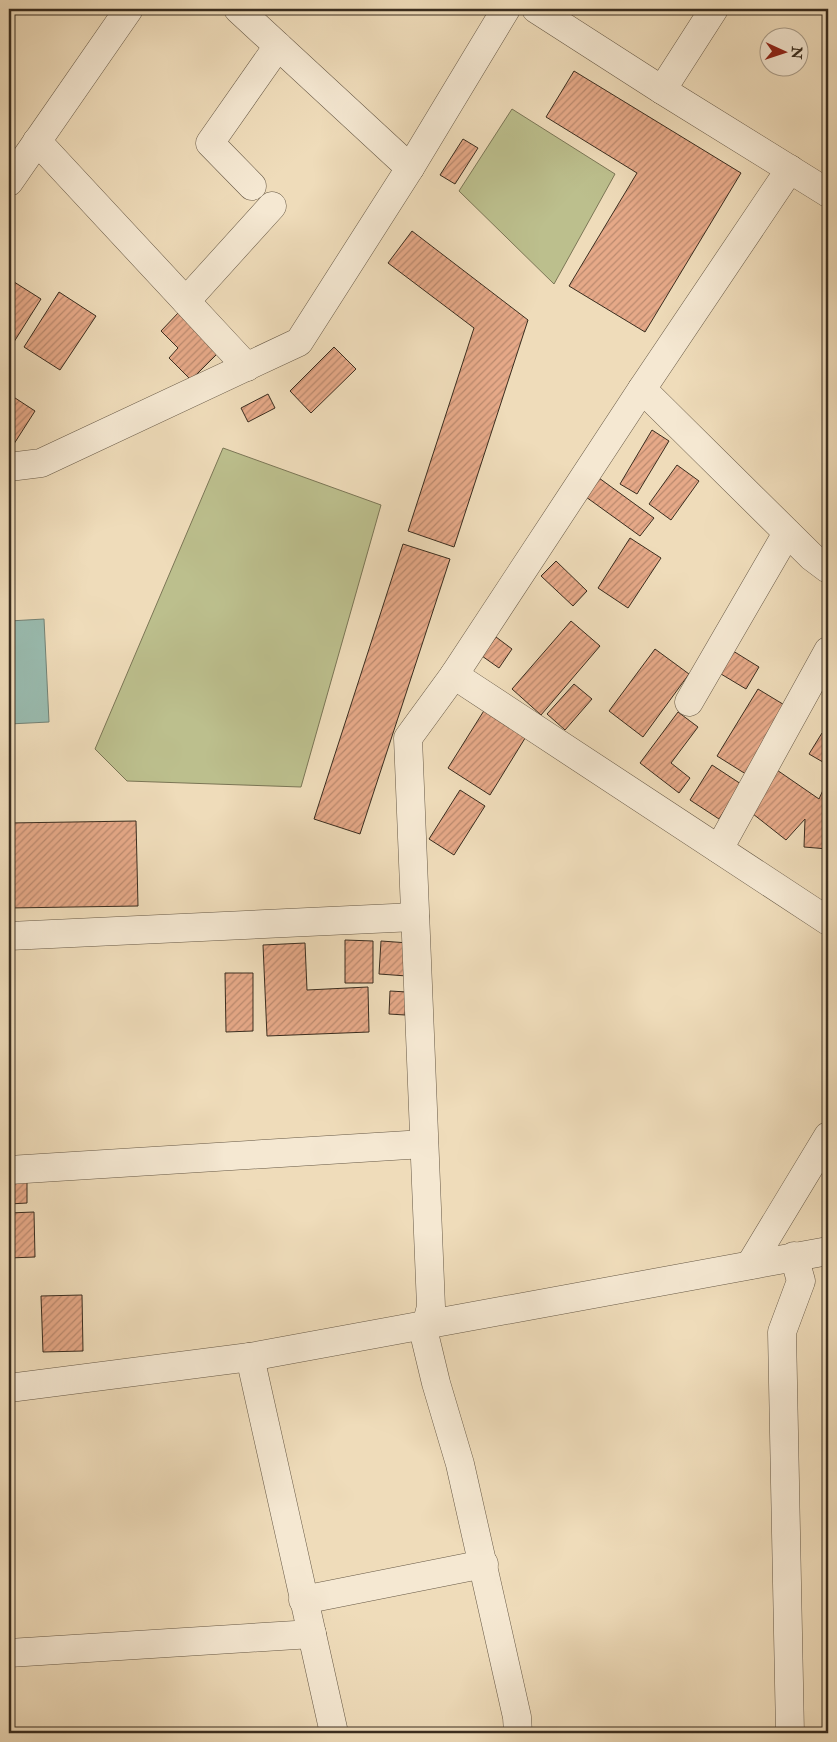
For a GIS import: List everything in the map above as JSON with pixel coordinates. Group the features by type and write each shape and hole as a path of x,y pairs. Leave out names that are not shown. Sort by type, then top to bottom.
{"street":[{"path":"9,182 129,9"},
{"path":"238,9 410,168"},
{"path":"9,467 41,463 299,342 410,168 506,9"},
{"path":"536,9 828,193"},
{"path":"662,90 714,9"},
{"path":"252,186 210,143 278,46"},
{"path":"37,141 247,366"},
{"path":"518,1733 517,1717 484,1564 460,1464 424,1333 431,1306 408,738 454,676 642,389 790,169"},
{"path":"186,301 272,206"},
{"path":"642,389 812,557 828,569"},
{"path":"689,702 787,532"},
{"path":"719,849 828,652"},
{"path":"454,676 828,920"},
{"path":"9,936 415,917"},
{"path":"750,1265 828,1136"},
{"path":"9,1170 424,1144"},
{"path":"9,1388 250,1357 828,1250"},
{"path":"790,1733 782,1332 801,1281 794,1256"},
{"path":"250,1357 334,1733"},
{"path":"303,1600 484,1564"},
{"path":"9,1653 312,1634"}],"green space":[{"path":"512,109 615,174 554,284 459,191"},
{"path":"223,448 381,505 301,787 127,781 95,749"}],"water":[{"path":"44,619 49,722 9,724 9,621"}],"building":[{"path":"574,71 741,173 645,332 569,286 637,173 546,117"},
{"path":"463,139 478,148 455,184 440,175"},
{"path":"412,231 528,320 454,547 408,531 474,328 388,263"},
{"path":"11,280 41,299 12,345 9,343 9,284"},
{"path":"59,292 96,316 60,370 24,347"},
{"path":"179,312 219,352 191,380 169,358 178,348 161,331"},
{"path":"334,347 356,369 311,413 290,391"},
{"path":"9,394 35,411 12,447 9,445"},
{"path":"268,394 275,408 248,422 241,408"},
{"path":"652,430 669,441 637,494 620,484"},
{"path":"677,465 699,481 671,520 649,504"},
{"path":"599,478 654,518 640,536 586,497"},
{"path":"630,538 661,558 628,608 598,588"},
{"path":"403,544 450,559 360,834 314,819"},
{"path":"556,561 587,591 573,606 541,576"},
{"path":"571,621 600,646 541,715 512,689"},
{"path":"496,637 512,649 499,668 482,656"},
{"path":"725,646 759,667 746,689 711,668"},
{"path":"655,649 689,674 643,737 609,711"},
{"path":"574,684 592,699 565,730 547,714"},
{"path":"758,689 791,709 749,776 717,756"},
{"path":"485,709 527,735 490,795 448,768"},
{"path":"678,712 698,727 671,763 690,778 679,793 640,763"},
{"path":"822,733 828,737 828,765 809,754"},
{"path":"712,765 741,784 719,819 690,800"},
{"path":"774,768 819,799 828,779 828,849 804,847 805,819 786,840 748,810"},
{"path":"460,790 485,806 454,855 429,839"},
{"path":"136,821 138,906 9,908 9,823"},
{"path":"345,940 373,941 373,983 345,983"},
{"path":"381,941 409,943 407,976 379,974"},
{"path":"305,943 307,990 368,987 369,1032 267,1036 263,945"},
{"path":"225,973 253,973 253,1031 226,1032"},
{"path":"390,991 407,992 405,1015 389,1014"},
{"path":"9,1179 27,1179 27,1203 9,1204"},
{"path":"34,1212 35,1257 9,1258 9,1213"},
{"path":"82,1295 83,1351 43,1352 41,1296"}]}
